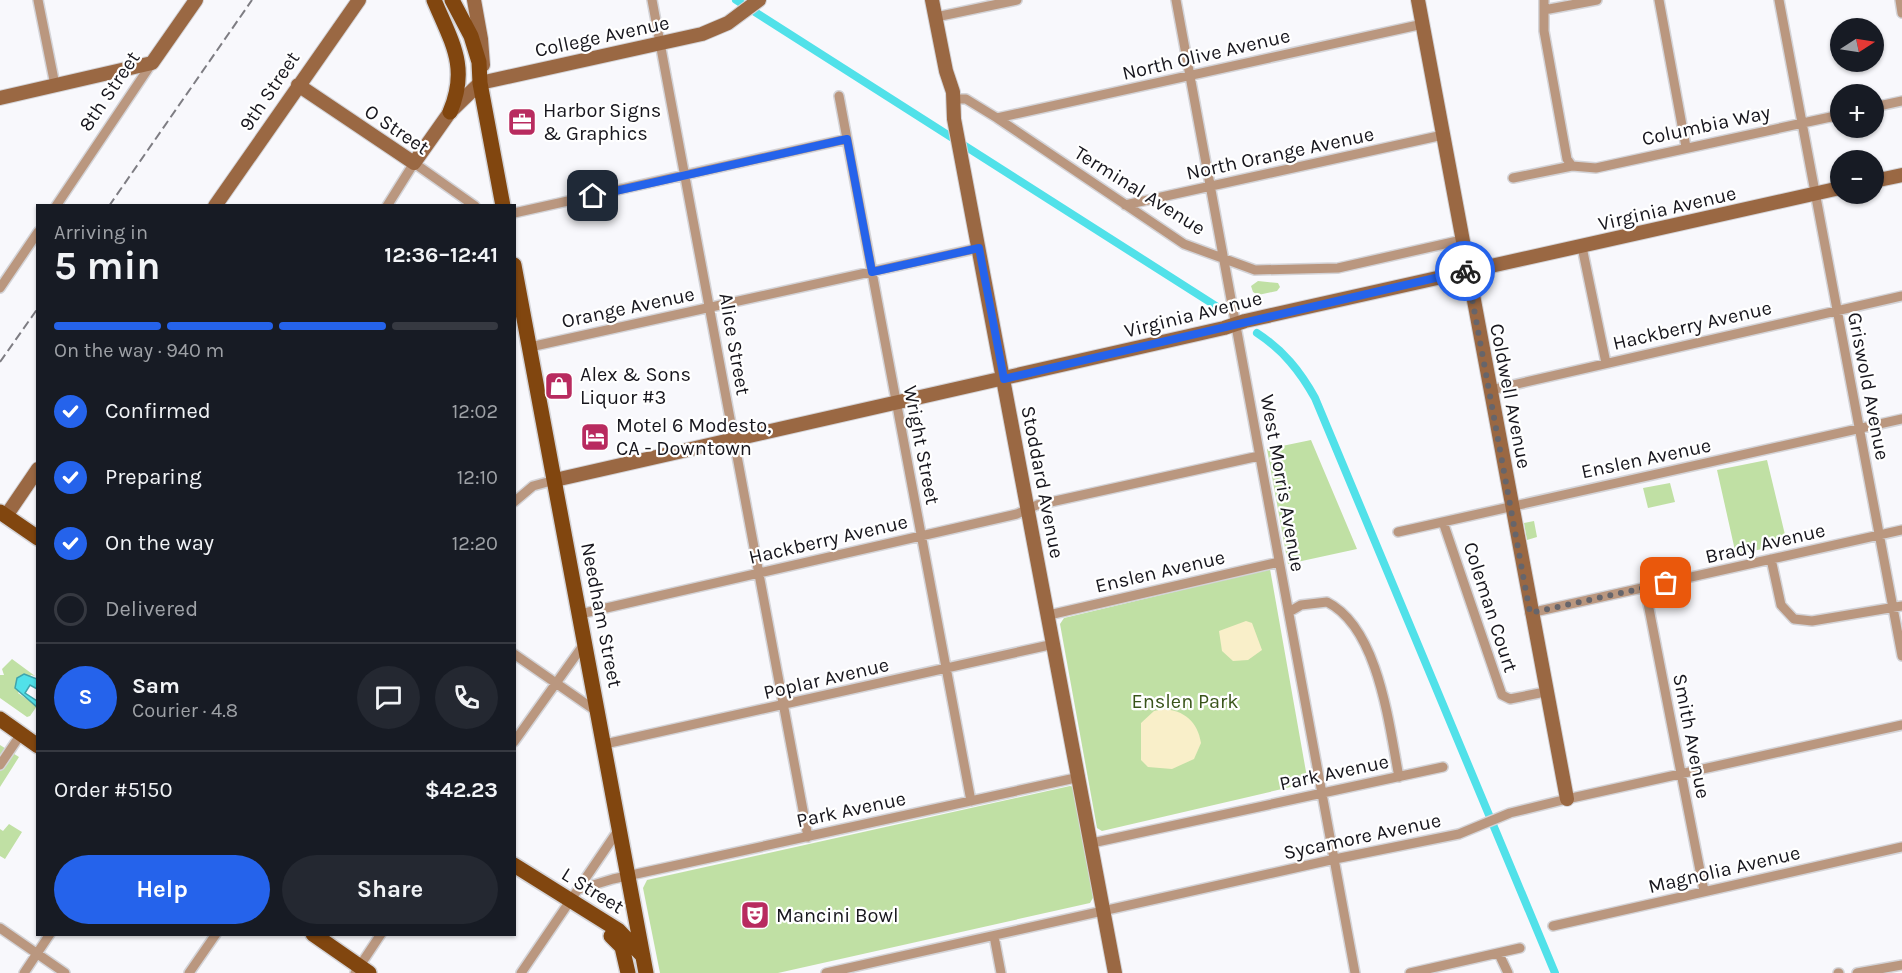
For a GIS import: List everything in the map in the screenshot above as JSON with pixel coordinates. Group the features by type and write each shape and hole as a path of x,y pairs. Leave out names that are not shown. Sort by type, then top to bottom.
{"main road":[{"path":"435,0 480,80"},
{"path":"435,0 453,45 460,73 458,93 450,112"},
{"path":"452,0 471,36 503,204"},
{"name":"Needham Street","path":"516,281 646,973"},
{"path":"2,517 36,537"},
{"path":"0,719 36,745"},
{"name":"L Street","path":"516,866 575,895 601,919 618,930 643,956"},
{"path":"601,919 606,931 622,947 628,973"},
{"path":"316,936 361,971"}],"street":[{"path":"38,0 55,85"},
{"name":"8th Street","path":"57,204 196,0"},
{"name":"9th Street","path":"216,204 358,0"},
{"path":"388,204 450,112 480,80 482,46 474,0"},
{"name":"Alice Street","path":"652,0 807,837"},
{"name":"Stoddard Avenue","path":"932,0 954,99 956,129 1080,777 1115,973"},
{"path":"936,17 1017,0"},
{"name":"West Morris Avenue","path":"1176,0 1355,973"},
{"name":"Coldwell Avenue","path":"1418,0 1530,613 1567,799"},
{"path":"1576,167 1567,159 1544,32 1544,5 1597,0"},
{"path":"1659,0 1686,147"},
{"name":"Griswold Avenue","path":"1779,0 1859,429 1880,535 1898,607 1902,656"},
{"path":"1900,0 1902,13"},
{"name":"College Avenue","path":"480,80 660,44 712,30 742,14 757,1"},
{"name":"North Olive Avenue","path":"997,118 1423,24"},
{"path":"0,98 152,63"},
{"name":"O Street","path":"298,85 472,204"},
{"name":"Wright Street","path":"839,96 970,801"},
{"name":"Terminal Avenue","path":"954,99 966,99 997,118 1184,244 1255,270 1317,271 1462,240"},
{"path":"1884,105 1902,101"},
{"name":"Columbia Way","path":"1514,178 1576,167 1596,168 1830,117"},
{"name":"North Orange Avenue","path":"1125,205 1443,135"},
{"path":"516,213 847,139"},
{"path":"1884,179 1902,175"},
{"name":"Virginia Avenue","path":"555,480 1004,379 1467,271 1830,190"},
{"path":"0,288 36,235"},
{"path":"1582,247 1606,363"},
{"name":"Orange Avenue","path":"530,347 979,248"},
{"name":"Hackberry Avenue","path":"1491,390 1902,296"},
{"name":"Enslen Avenue","path":"1398,532 1902,419"},
{"name":"Hackberry Avenue","path":"580,615 1259,456"},
{"path":"2,517 36,472"},
{"path":"516,500 532,486 555,480"},
{"name":"Coleman Court","path":"1443,522 1502,695 1510,699 1545,692"},
{"name":"Brady Avenue","path":"1530,613 1902,530"},
{"path":"1771,560 1781,605 1794,619 1812,621 1898,607"},
{"name":"Enslen Avenue","path":"1049,615 1279,562"},
{"name":"Smith Avenue","path":"1645,588 1704,891"},
{"path":"1289,612 1301,605 1327,602 1345,616 1363,642 1378,674 1399,777"},
{"path":"516,739 585,642"},
{"name":"Poplar Avenue","path":"604,744 1054,644"},
{"path":"516,655 598,713"},
{"name":"Sycamore Avenue","path":"829,973 1335,859 1460,834 1498,817 1567,799 1902,725"},
{"path":"0,765 21,734"},
{"name":"Park Avenue","path":"1092,843 1443,767"},
{"name":"Park Avenue","path":"575,895 590,884 1080,777"},
{"path":"521,973 620,827"},
{"name":"Magnolia Avenue","path":"1553,926 1902,847"},
{"path":"0,928 65,973"},
{"path":"24,973 49,936"},
{"path":"189,973 215,936"},
{"path":"361,971 380,936"},
{"path":"994,936 1001,973"},
{"path":"1410,973 1520,948"},
{"path":"1499,954 1508,973"},
{"path":"1857,973 1902,965"}],"green space":[{"path":"1258,281 1278,283 1280,287 1277,291 1258,295 1253,292 1251,286"},
{"path":"1311,440 1357,549 1288,564 1267,449"},
{"path":"1767,460 1787,543 1736,555 1717,470"},
{"path":"1670,483 1675,502 1648,508 1643,488"},
{"path":"1534,521 1537,537 1527,540 1524,523"},
{"name":"Enslen Park","path":"1270,569 1308,783 1102,831 1097,828 1060,624 1064,618"},
{"path":"12,659 35,676 31,675 18,693 36,705 30,716 27,717 0,698 0,675 4,675 2,669"},
{"path":"0,745 19,757 0,787"},
{"path":"1070,786 1074,787 1094,896 1090,903 778,973 660,973 643,888 647,880"},
{"path":"9,824 22,832 5,859 0,856 0,829 3,831"}],"sand":[{"path":"1246,621 1252,623 1262,650 1248,660 1233,661 1222,651 1219,631"},
{"path":"1163,709 1177,712 1189,719 1197,729 1201,743 1194,759 1172,769 1148,767 1141,760 1141,723 1154,711"}],"water":[{"path":"24,674 36,679 36,688 30,685 25,693 36,700 36,706 15,688 17,678"}],"waterway":[{"path":"736,0 1216,306"},
{"path":"1257,333 1290,362 1315,398 1555,973"}],"railway":[{"path":"110,204 252,0"},
{"path":"0,362 36,311"}],"way so far":[{"path":"1465,271 1467,271 1487,370 1530,613 1666,583"}],"place":[{"name":"Harbor Signs & Graphics","path":"522,122"},
{"name":"Alex & Sons Liquor #3","path":"559,386"},
{"name":"Motel 6 Modesto, CA - Downtown","path":"595,437"},
{"name":"Mancini Bowl","path":"755,915"}],"route":[{"path":"593,196 847,139 872,272 979,248 1004,379 1465,271"}]}
